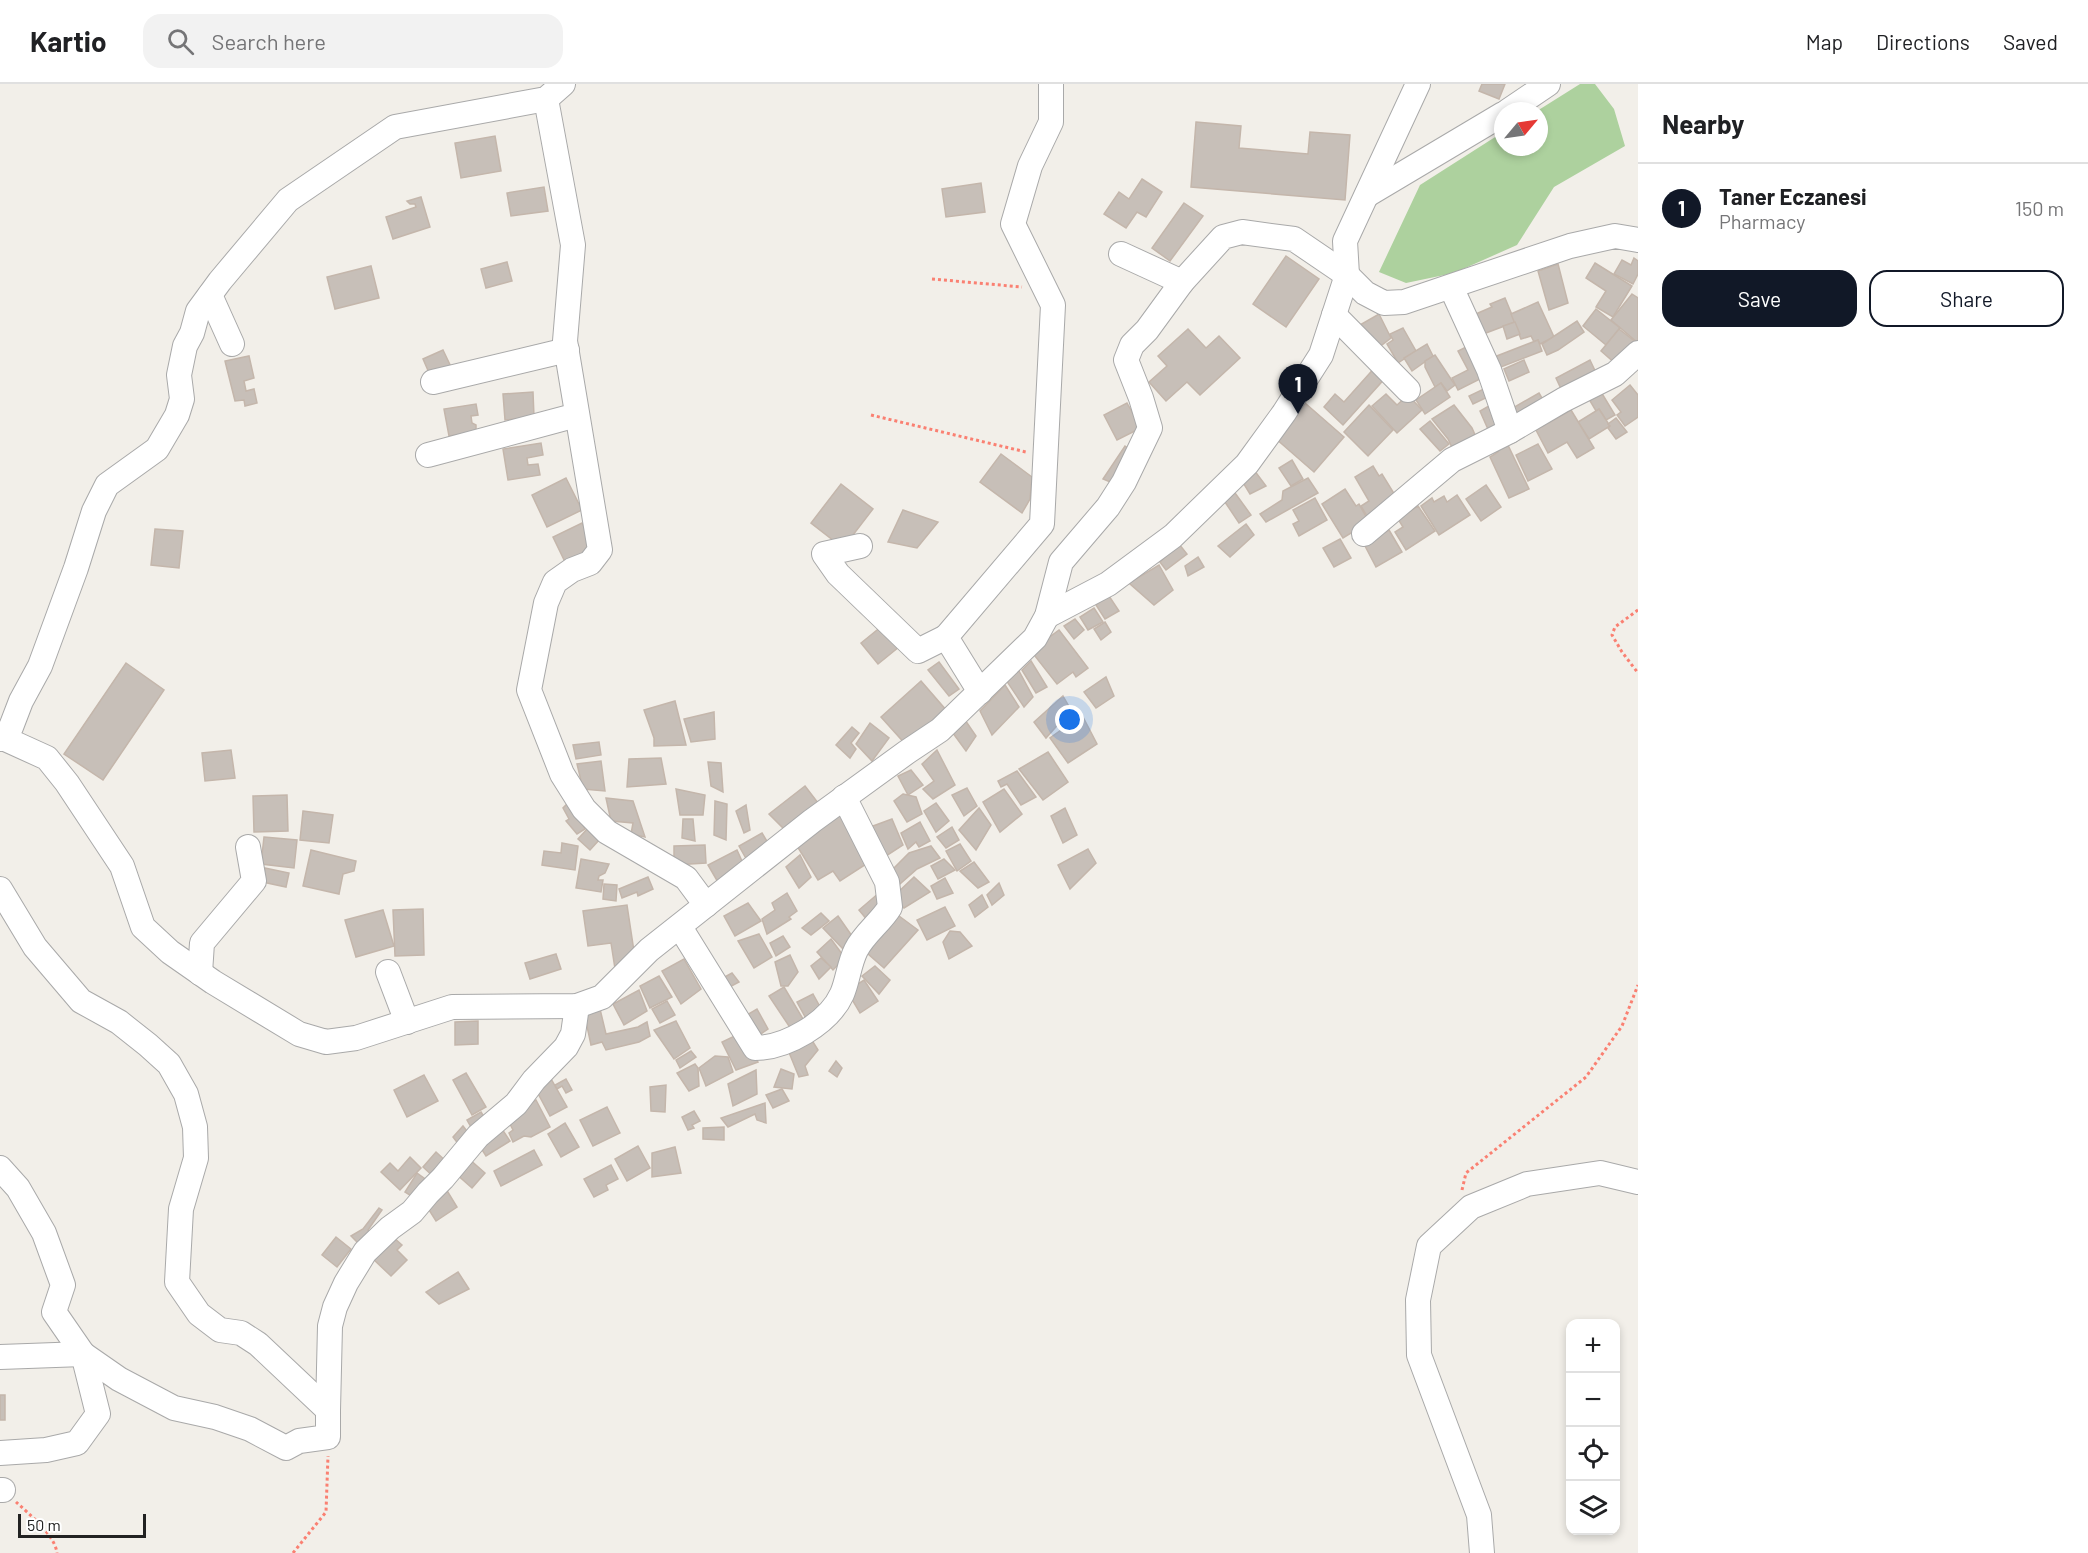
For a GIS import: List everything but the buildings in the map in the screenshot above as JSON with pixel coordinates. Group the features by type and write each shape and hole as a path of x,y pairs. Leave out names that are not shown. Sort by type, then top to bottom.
{"street":[{"path":"1051,84 1051,122 1030,166 1013,224 1053,305 1042,524 1061,562"},
{"path":"1047,616 1108,584 1173,536 1247,465 1284,413 1321,355 1347,275 1345,240 1418,84"},
{"path":"1521,102 1548,84"},
{"path":"706,905 686,878 607,832 584,809 562,774 529,690 546,603 555,582 572,570 590,563 600,550 566,341 573,245 555,91 395,127 288,200 198,311 192,333 185,346 179,375 182,399 177,415 157,449 107,485 94,511 40,666 21,701 11,727 2,738 46,758 90,815 122,866 143,927 170,952 200,973 299,1034 326,1042 356,1038 452,1007 577,1006 602,997 649,950 844,797 940,730 1035,638 1047,616 1061,562 1108,507 1125,482 1150,428 1126,360 1132,345 1147,330 1182,282 1223,237 1242,232 1294,239 1347,275 1365,293 1384,303 1404,302 1570,246 1616,236 1638,240"},
{"path":"1367,195 1494,119"},
{"path":"1121,254 1182,282"},
{"path":"1451,287 1489,370 1510,431"},
{"path":"210,295 232,344"},
{"path":"1334,315 1408,390"},
{"path":"433,382 567,350"},
{"path":"1364,534 1452,460 1615,374 1638,353"},
{"path":"428,455 578,415"},
{"path":"860,546 824,554 838,574 918,651 946,637 1042,524"},
{"path":"946,637 980,692"},
{"path":"680,927 755,1048 770,1046 794,1037 826,1017 834,1009 842,993 855,951 890,907 887,882 844,797"},
{"path":"200,973 202,943 254,881 248,847"},
{"path":"0,889 35,947 81,1001 119,1022 169,1064 186,1094 195,1127 196,1158 181,1209 177,1282 199,1314 220,1330 241,1333 258,1344 328,1410"},
{"path":"388,972 407,1022"},
{"path":"0,1358 83,1354 119,1379 174,1408 215,1417 250,1429 286,1448 300,1441 328,1437 330,1326 335,1307 346,1283 365,1252 390,1228 412,1212 428,1192 444,1178 478,1136 516,1104 534,1080 566,1047 573,1034 577,1006"},
{"path":"0,1168 18,1188 44,1233 63,1285 54,1312 83,1354 98,1414 77,1443 46,1450 0,1453"},
{"path":"1482,1553 1479,1515 1419,1355 1418,1300 1429,1246 1471,1207 1527,1184 1600,1173 1638,1182"}],"path":[{"path":"932,279 1045,289"},
{"path":"871,415 1046,457"},
{"path":"1638,610 1615,627 1612,634 1638,674"},
{"path":"1461,1193 1466,1173 1586,1077 1623,1026 1638,985"},
{"path":"292,1553 326,1512 328,1437"},
{"path":"2,1490 39,1522 57,1547 57,1553"}],"green space":[{"path":"1580,84 1595,84 1614,109 1625,146 1554,187 1517,245 1454,273 1406,283 1379,272 1420,185 1494,138 1494,156 1548,156 1548,104"}],"place":[{"name":"Taner Eczanesi","path":"1298,414"}]}
